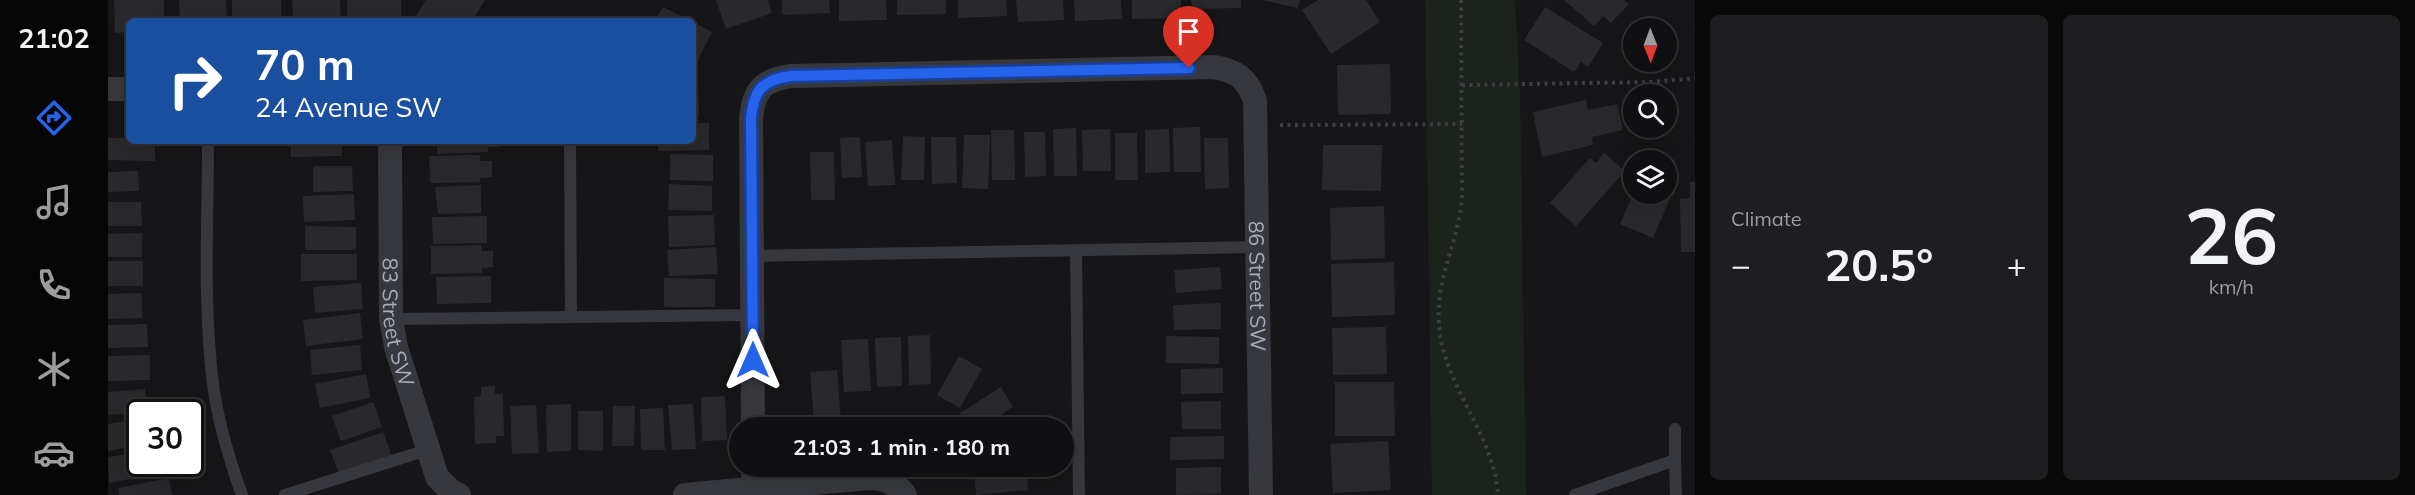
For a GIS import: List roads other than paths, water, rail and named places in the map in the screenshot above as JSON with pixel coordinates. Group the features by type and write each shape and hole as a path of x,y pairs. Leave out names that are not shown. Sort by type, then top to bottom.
{"street":[{"name":"86 Street SW","path":"752,256 751,118 754,98 759,88 778,78 1201,67 1236,72 1252,90 1255,101 1261,495"},
{"path":"108,89 126,89"},
{"name":"83 Street SW","path":"390,144 391,319 396,347 437,477 455,493"},
{"path":"752,256 753,417"},
{"path":"686,495 754,478 880,478 893,483 905,495"}],"lane":[{"path":"208,144 208,325 213,385 226,448 242,495"},
{"path":"570,144 571,315"},
{"path":"752,256 1257,247"},
{"path":"1076,251 1079,495"},
{"path":"391,319 571,315 753,315"},
{"path":"1675,429 1676,495"},
{"path":"285,495 427,450"},
{"path":"1575,495 1675,460"}]}
